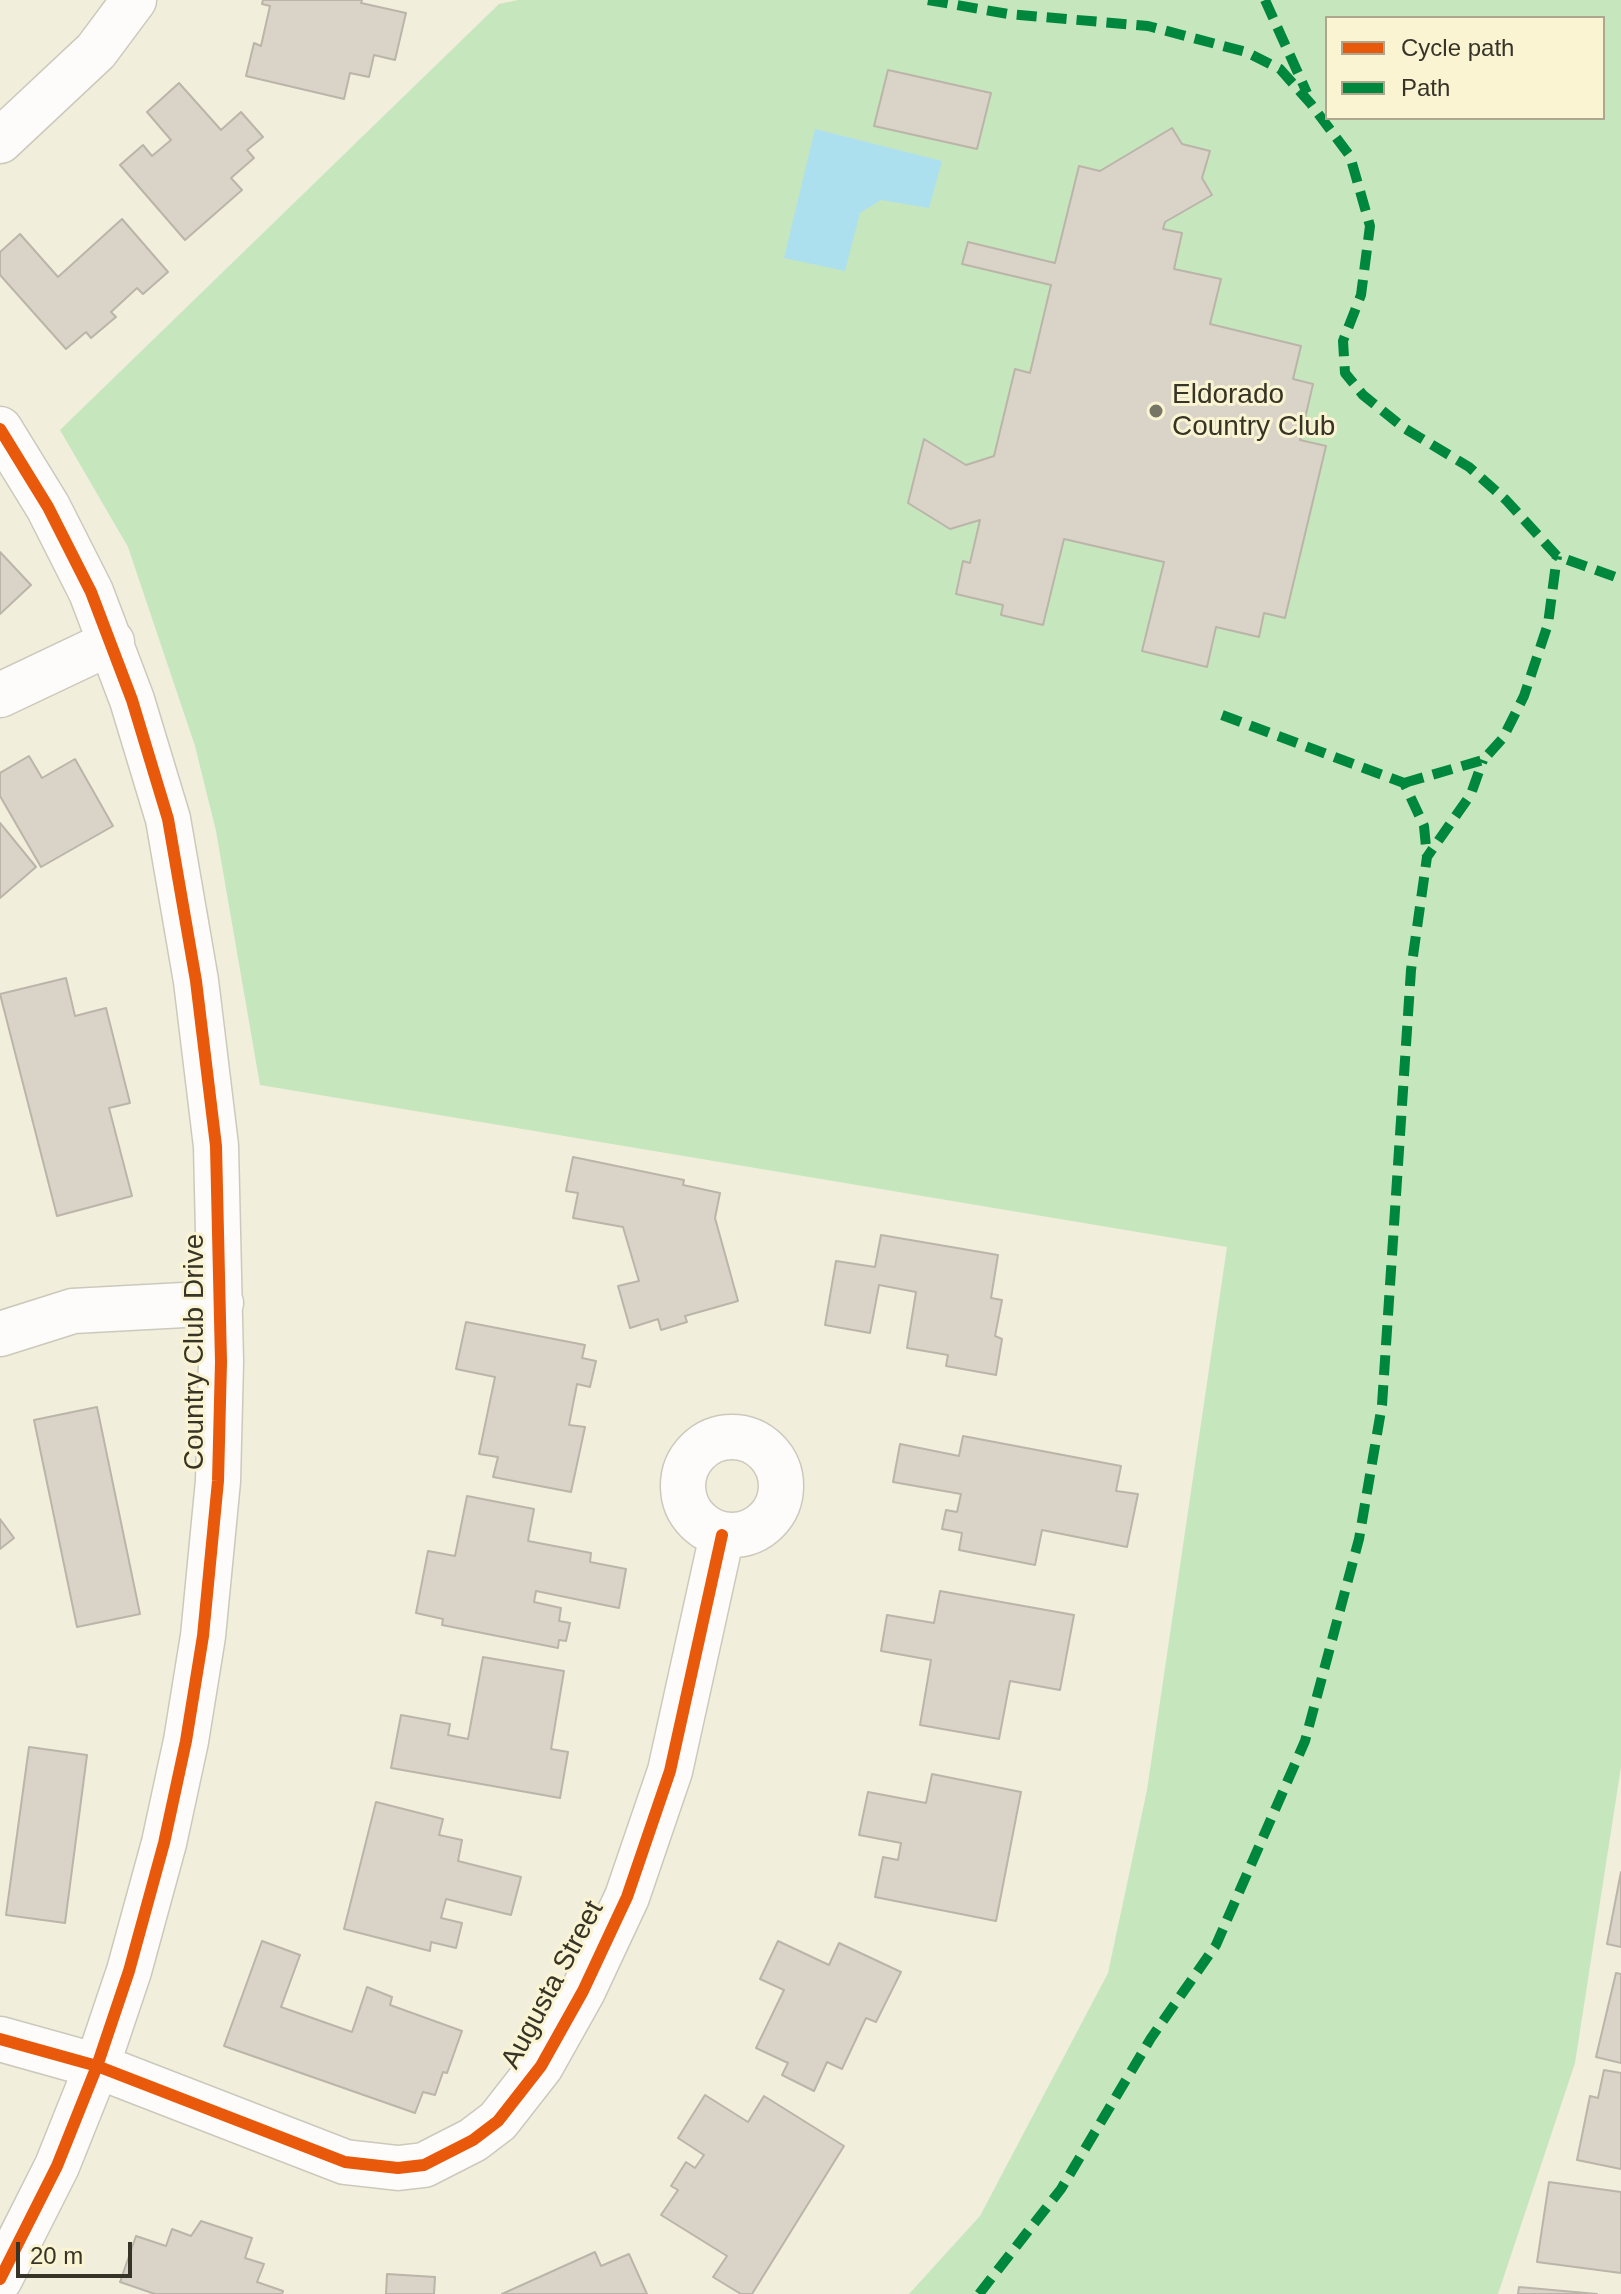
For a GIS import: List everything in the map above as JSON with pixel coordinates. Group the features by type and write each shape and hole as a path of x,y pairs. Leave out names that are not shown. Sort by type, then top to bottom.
{"street":[{"path":"0,141 96,51 134,0"},
{"name":"Country Club Drive","path":"0,429 48,507 112,642 160,786 183,894 216,1146 221,1303 218,1481 194,1692 164,1843 129,1971 97,2066 57,2166 0,2279"},
{"path":"0,695 112,642"},
{"path":"0,1334 73,1311 221,1303"},
{"name":"Augusta Street","path":"0,2039 97,2066 320,2154 374,2167 424,2165 473,2140 498,2121 521,2096 562,2030 627,1897 670,1771 722,1535"}],"green space":[{"name":"Eldorado Country Club","path":"518,0 1621,0 1621,1767 1575,2063 1498,2294 909,2294 980,2216 1108,1973 1147,1790 1227,1247 260,1085 216,831 195,746 128,547 60,430 499,4"}],"water":[{"path":"815,129 942,161 929,208 881,200 860,213 845,271 784,258"}],"building":[{"path":"263,0 362,0 361,3 406,13 395,60 374,55 369,77 350,73 344,99 246,76 254,43 261,46 270,6 262,4"},
{"path":"888,70 991,93 977,149 874,126"},
{"path":"179,83 221,130 241,112 263,137 247,150 254,158 231,178 242,190 185,240 120,165 143,145 152,156 171,140 147,112"},
{"name":"Eldorado Country Club","path":"1172,128 1182,144 1210,151 1202,178 1212,195 1165,222 1163,229 1182,233 1174,269 1221,279 1210,324 1301,346 1293,379 1313,384 1300,440 1326,446 1285,618 1264,613 1259,637 1216,627 1207,667 1142,651 1164,562 1064,539 1043,625 1001,615 1003,605 956,594 963,561 970,563 980,520 950,529 908,503 924,439 966,465 994,456 1015,369 1030,373 1051,285 962,264 968,242 1055,263 1079,166 1100,171"},
{"path":"122,219 168,272 143,294 137,288 111,312 116,317 91,338 86,332 66,349 0,275 0,252 20,234 58,277"},
{"path":"0,552 31,585 0,614"},
{"path":"29,756 42,778 75,759 113,826 41,867 0,796 0,773"},
{"path":"0,823 36,867 0,898"},
{"path":"66,978 75,1016 106,1008 130,1103 109,1108 132,1196 57,1216 0,994"},
{"path":"573,1157 684,1180 683,1185 720,1193 715,1218 738,1301 685,1316 687,1322 661,1330 658,1319 630,1328 618,1286 639,1281 623,1227 573,1218 578,1193 566,1191"},
{"path":"881,1235 998,1255 991,1298 1002,1300 995,1336 1002,1339 996,1375 946,1366 948,1355 907,1348 916,1292 879,1285 870,1333 825,1325 836,1261 875,1267"},
{"path":"466,1322 585,1345 582,1358 596,1361 590,1387 577,1384 569,1425 585,1427 571,1492 493,1477 498,1457 479,1454 495,1377 456,1369"},
{"path":"97,1407 140,1614 77,1627 34,1420"},
{"path":"963,1436 1121,1466 1116,1491 1138,1494 1127,1547 1042,1530 1035,1565 959,1550 962,1533 942,1529 946,1510 957,1512 961,1494 893,1482 900,1444 959,1456"},
{"path":"467,1496 534,1509 528,1541 591,1553 590,1562 626,1569 619,1608 536,1591 534,1602 561,1608 559,1621 570,1623 566,1641 559,1640 558,1648 442,1625 443,1619 416,1613 428,1551 455,1556"},
{"path":"0,1519 14,1538 0,1549"},
{"path":"940,1591 1074,1615 1060,1690 1010,1681 999,1739 920,1725 931,1660 881,1651 887,1615 934,1623"},
{"path":"483,1657 564,1671 551,1749 568,1752 560,1798 391,1768 401,1715 450,1724 448,1735 468,1739"},
{"path":"29,1747 87,1755 65,1923 6,1915"},
{"path":"932,1774 1021,1792 996,1921 875,1897 883,1857 898,1860 901,1843 859,1835 868,1792 926,1803"},
{"path":"376,1802 443,1819 439,1835 462,1840 458,1861 521,1877 511,1915 446,1899 441,1918 462,1923 456,1948 431,1942 430,1951 344,1929"},
{"path":"1621,1872 1621,1947 1607,1944"},
{"path":"262,1941 300,1955 281,2007 352,2032 367,1987 392,1997 390,2005 462,2031 447,2073 443,2072 435,2095 423,2092 415,2113 224,2046"},
{"path":"778,1941 829,1965 839,1943 901,1972 876,2022 866,2018 842,2069 827,2062 814,2091 782,2075 788,2063 756,2048 784,1990 760,1979"},
{"path":"1616,1973 1621,1974 1621,2063 1596,2057"},
{"path":"1604,2070 1621,2073 1621,2169 1577,2160 1590,2096 1598,2098"},
{"path":"705,2095 748,2122 764,2096 844,2146 752,2294 741,2294 713,2277 727,2256 661,2215 678,2190 671,2186 686,2162 695,2168 704,2155 678,2138"},
{"path":"1549,2182 1621,2192 1621,2273 1537,2262"},
{"path":"201,2221 252,2238 245,2258 264,2264 257,2282 283,2291 282,2294 155,2294 120,2282 136,2236 166,2246 172,2229 191,2236"},
{"path":"595,2252 601,2266 629,2254 647,2294 502,2294"},
{"path":"387,2274 435,2277 434,2294 386,2294"},
{"path":"1519,2287 1597,2294 1518,2294"}],"marked path":[{"path":"928,0 1008,14 1148,26 1246,52 1280,69 1350,156 1370,226 1361,295 1343,341 1345,373 1363,395 1404,428 1469,467 1506,500 1557,556 1621,579"},
{"path":"1265,0 1307,93"},
{"path":"1404,783 1483,760 1503,738 1524,696 1548,624 1557,556"},
{"path":"1222,715 1404,783 1424,826 1427,857"},
{"path":"979,2294 1061,2189 1151,2038 1216,1945 1305,1741 1359,1539 1382,1405 1411,970 1427,857 1471,794 1483,760"}],"cycle path":[{"path":"0,429 48,507 91,592 132,700 168,819 196,981 216,1146 221,1362 218,1481 203,1636 186,1741 164,1843 129,1971 97,2066 57,2166 0,2279"},
{"path":"0,2039 97,2066 345,2162 398,2168 424,2165 473,2140 498,2121 541,2066 583,1991 627,1897 670,1771 722,1535"}],"place":[{"name":"Eldorado Country Club","path":"1156,411"}]}
